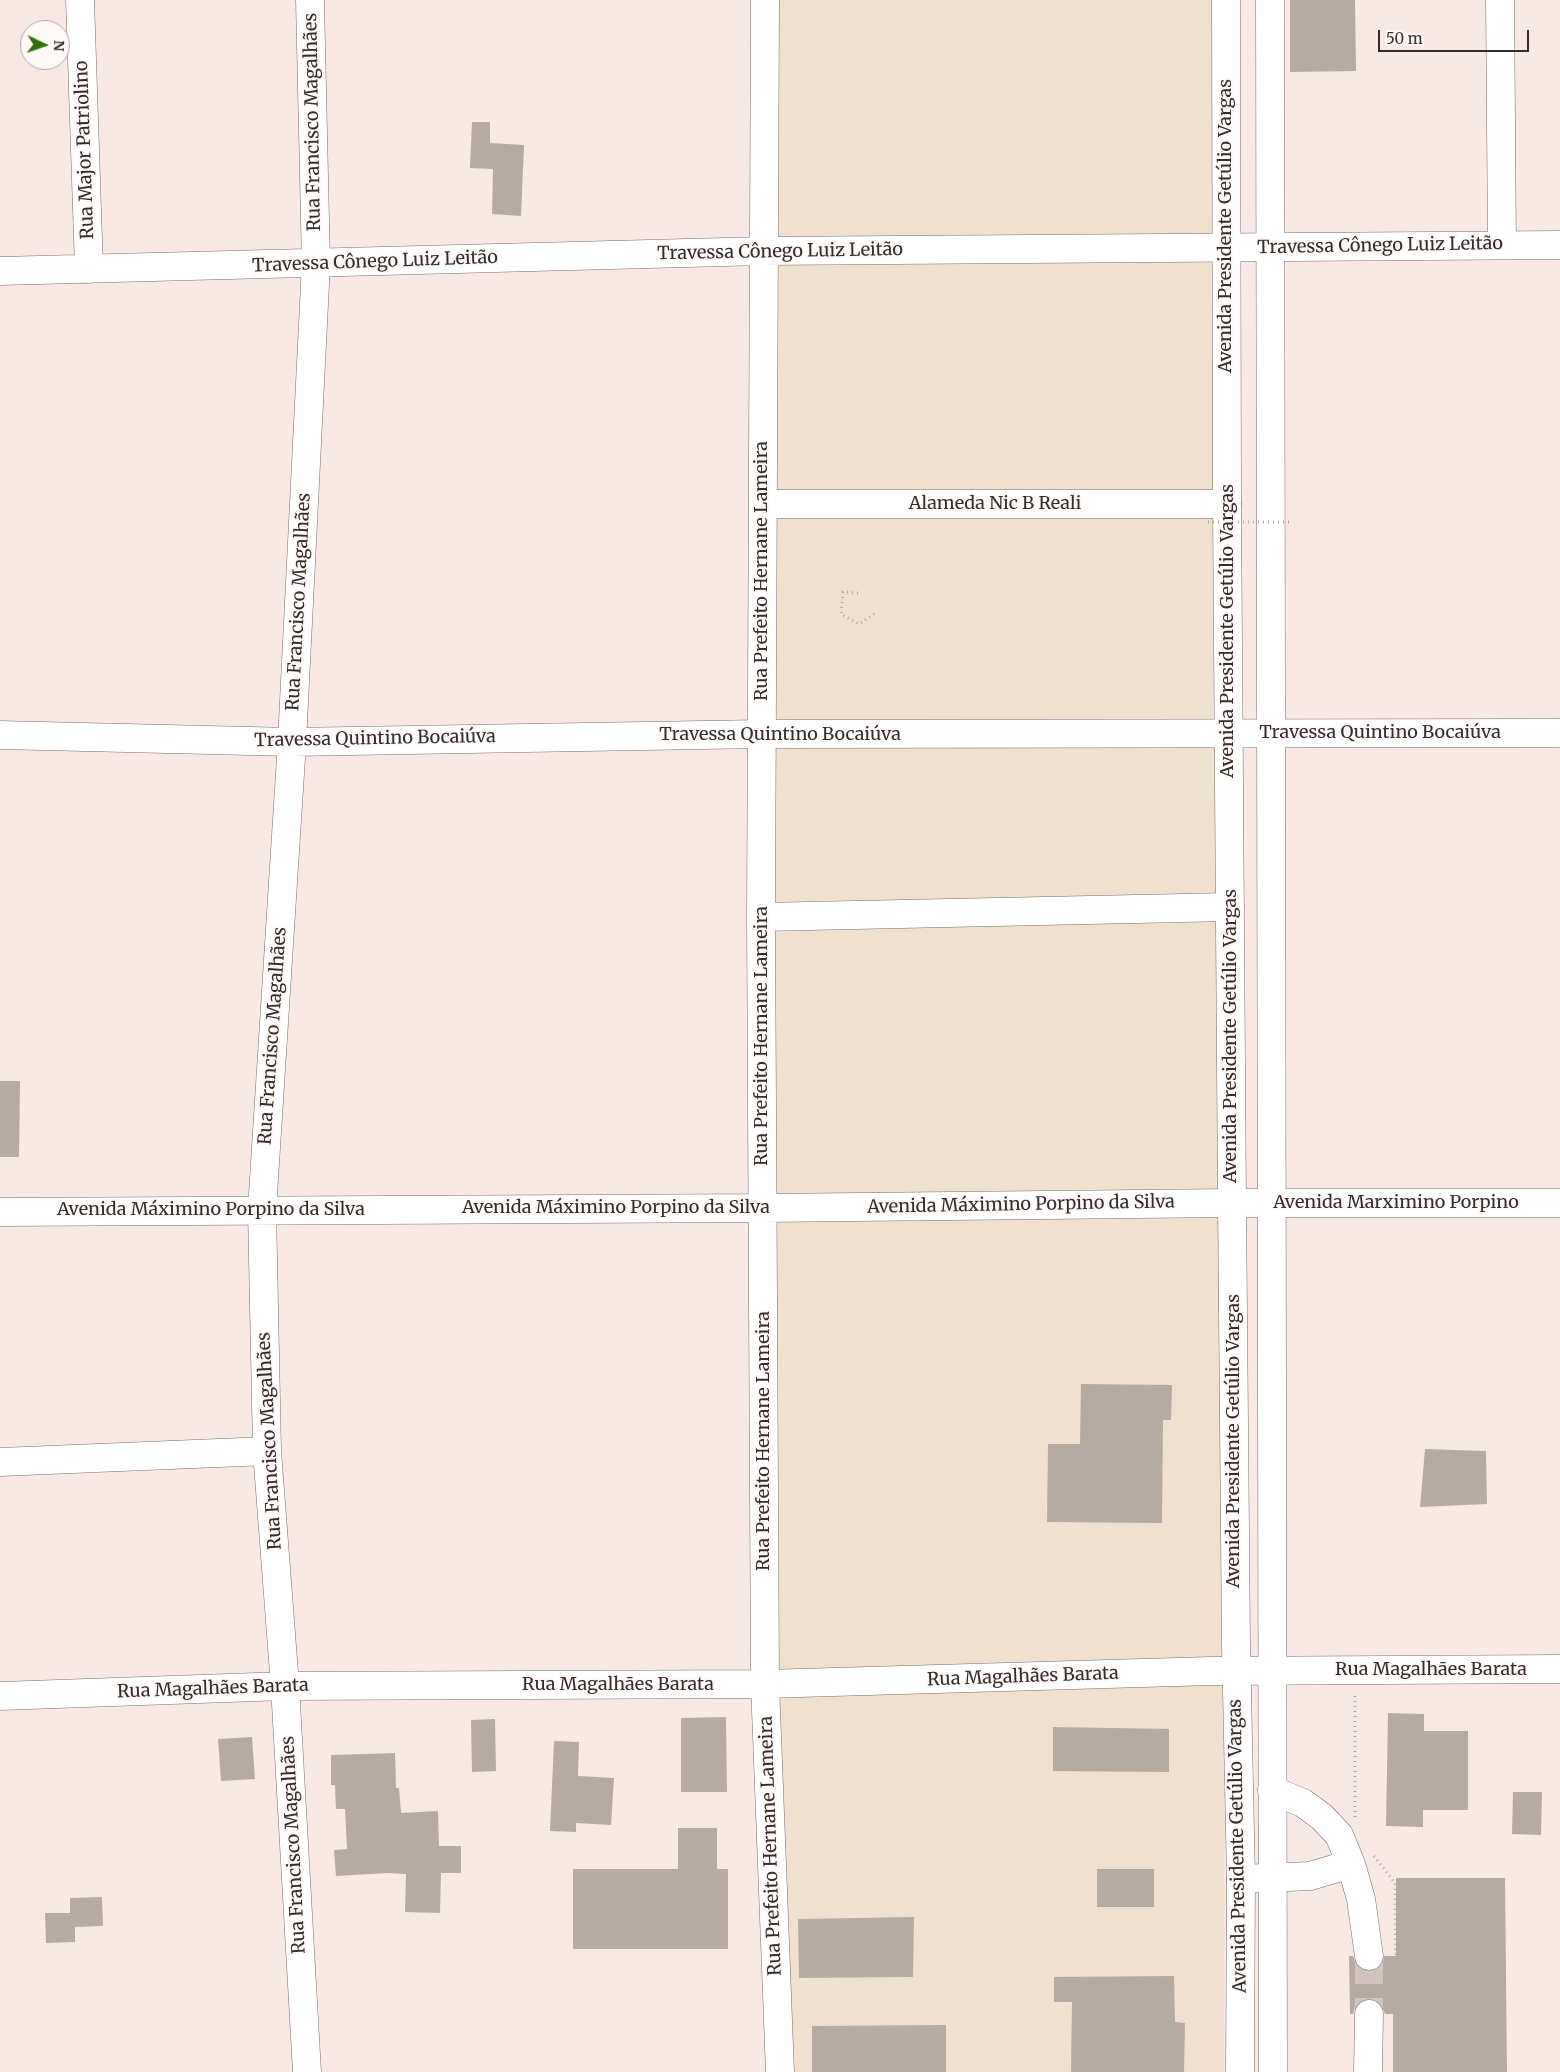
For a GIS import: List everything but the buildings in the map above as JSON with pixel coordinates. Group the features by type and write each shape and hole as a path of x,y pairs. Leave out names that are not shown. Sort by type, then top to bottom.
{"main road":[{"name":"Rua Major Patriolino","path":"80,0 89,269"},
{"name":"Rua Francisco Magalhães","path":"307,2072 285,1686 267,1451 262,1210 292,742 316,264 310,0"},
{"name":"Rua Prefeito Hernane Lameira","path":"765,0 761,734 765,1684 780,2072"},
{"name":"Avenida Presidente Getúlio Vargas","path":"1226,0 1227,248 1217,513 1229,733 1236,1671 1241,1879 1240,2072"},
{"name":"Avenida Presidente Getúlio Vargas","path":"1270,0 1272,248 1273,2072"},
{"path":"1500,0 1502,245"},
{"name":"Travessa Cônego Luiz Leitão","path":"0,271 763,251 1560,245"},
{"name":"Alameda Nic B Reali","path":"763,504 1217,513"},
{"name":"Travessa Quintino Bocaiúva","path":"0,735 292,742 761,734 1560,733"},
{"path":"761,917 1230,907"},
{"name":"Avenida Marximino Porpino","path":"1232,1203 1560,1203"},
{"name":"Avenida Máximino Porpino da Silva","path":"0,1212 763,1208 1232,1203"},
{"path":"0,1462 267,1451"},
{"name":"Rua Magalhães Barata","path":"0,1696 285,1686 765,1684 1236,1671 1560,1669"},
{"path":"1272,1790 1303,1803 1322,1817 1362,1859 1362,1905 1369,1956"},
{"path":"1241,1879 1310,1876 1362,1859"},
{"path":"1368,2072 1370,2014"}],"path":[{"path":"1217,513 1291,522"},
{"path":"858,593 843,592 841,614 859,624 874,614"},
{"path":"1355,1670 1355,1824"},
{"path":"1362,1859 1395,1883 1396,1997 1488,1997"}],"shaded area":[{"path":"767,0 1229,0 1224,2072 781,2072"}],"tunnel":[{"path":"1369,1956 1369,2014"}]}
